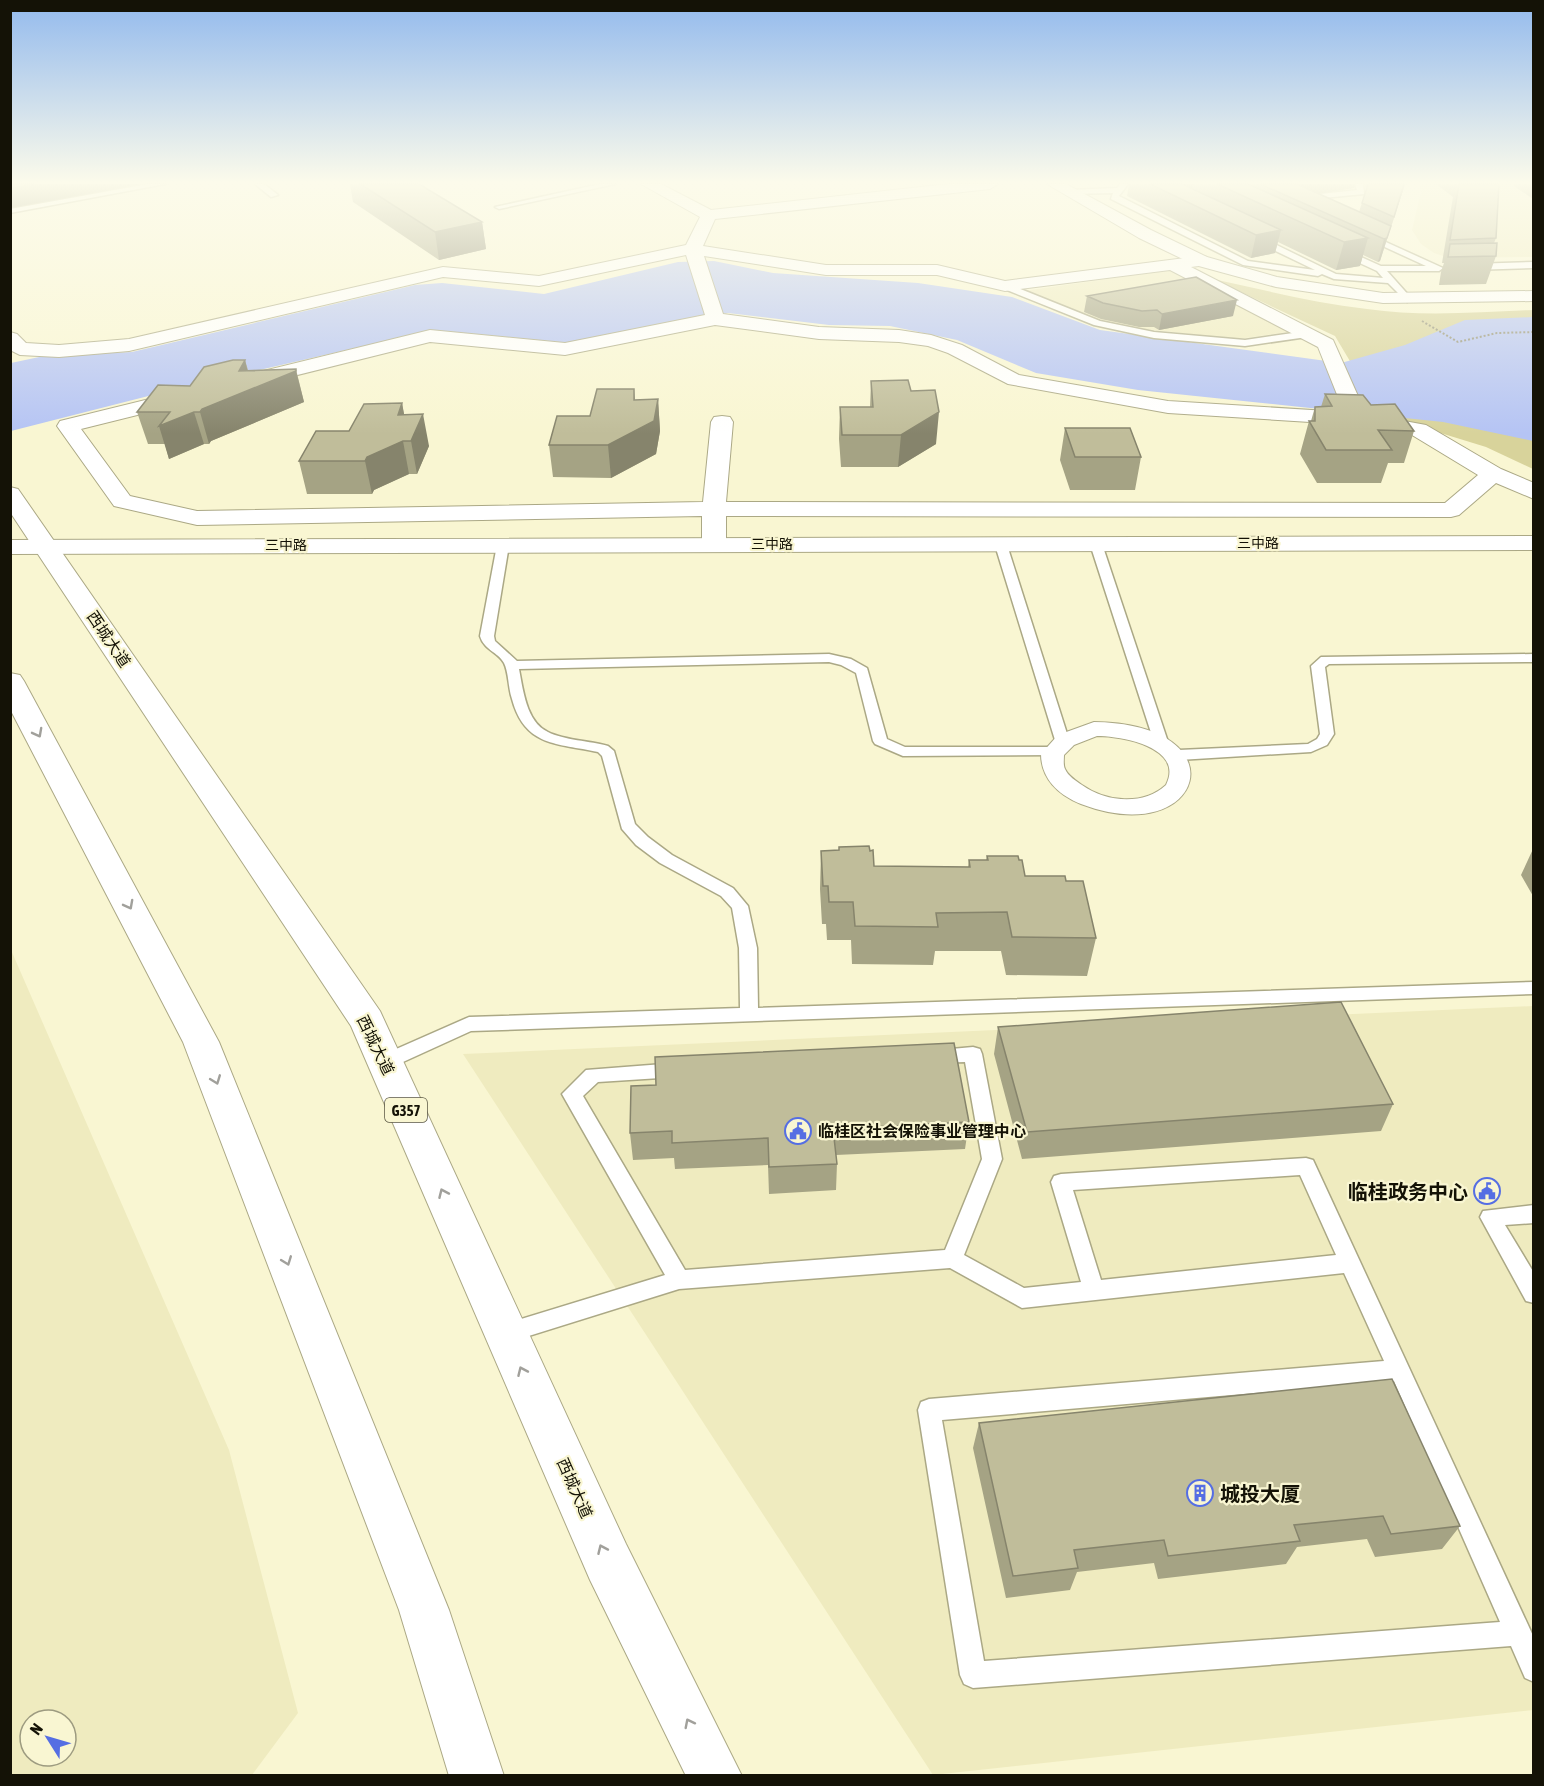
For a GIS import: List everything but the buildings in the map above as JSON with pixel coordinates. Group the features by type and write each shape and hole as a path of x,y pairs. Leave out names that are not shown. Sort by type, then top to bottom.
{"main road":[{"path":"10,338 20,349 37,351 129,345 443,272 539,281 605,267"},
{"path":"699,267 715,319"},
{"path":"809,267 826,270 938,270 1005,286 1154,267"},
{"path":"1178,267 1326,344 1358,419"},
{"path":"1226,267 1294,285 1383,298 1533,296"},
{"path":"1493,474 1451,510 714,510 197,518 122,501 68,426 430,336 565,349 715,319 738,320 816,333 904,337 946,345 999,375 1015,380 1168,407 1358,419 1418,430 1493,474 1533,492"},
{"path":"714,544 714,510 722,422"},
{"name":"西城大道","path":"10,494 28,546 367,1021 608,1562 715,1776"},
{"name":"三中路","path":"28,546 1533,543"},
{"path":"10,681 201,1042 424,1610 477,1776"}],"street":[{"path":"1094,729 1135,732 1170,750 1179,764 1182,777 1177,789 1165,800 1147,806 1125,808 1102,805 1082,798 1066,788 1055,776 1051,763 1058,746 1077,733 1094,729"}],"lane":[{"path":"1275,267 1390,281"},
{"path":"1316,267 1334,276"},
{"path":"1376,267 1407,299"},
{"path":"1380,269 1447,267"},
{"path":"1005,286 1097,323 1154,335 1209,342 1245,343 1307,334"},
{"path":"1096,544 1170,750 1311,748 1317,746 1327,734 1318,666 1326,660 1533,658"},
{"path":"503,545 487,636 489,643 510,660 517,697 534,730 551,738 603,749 609,754 628,825 642,841 666,859 727,892 740,906 748,948 749,1014"},
{"path":"511,664 829,658 846,662 862,671 880,741 894,750 903,752 1058,746 1001,545"},
{"path":"385,1062 469,1024 1533,988"},
{"path":"914,1058 973,1054 992,1159 952,1259"},
{"path":"679,1280 572,1094 593,1075 700,1069"},
{"path":"1094,1291 1061,1182 1306,1166 1533,1669"},
{"path":"1533,1214 1490,1217 1533,1294"},
{"path":"505,1333 679,1280 952,1259 1022,1298 1350,1263"},
{"path":"1400,1370 929,1410 973,1674 1518,1632"}],"path":[{"path":"1383,298 1458,342 1497,333 1533,332"}],"shaded area":[{"path":"1172,270 1288,332 1238,339 1136,328 1098,319 1023,291"},
{"path":"1213,279 1309,300 1388,311 1450,313 1533,310 1533,469 1486,447 1382,415 1335,336"},
{"path":"11,950 229,1450 298,1713 252,1775 11,1775"},
{"path":"1533,1006 1533,1710 933,1775 463,1054"}],"water":[{"path":"656,267 745,267 773,273 918,283 1012,297 1100,330 1341,363 1405,345 1465,320 1533,317 1533,441 1443,422 1138,390 1036,373 957,340 890,326 829,325 728,313 571,343 433,330 168,391 11,431 11,363 44,356 132,352 415,285 442,283 544,294"}],"place":[{"name":"临桂区社会保险事业管理中心","path":"798,1131"},
{"name":"临桂政务中心","path":"1487,1191"},
{"name":"城投大厦","path":"1200,1493"}]}
